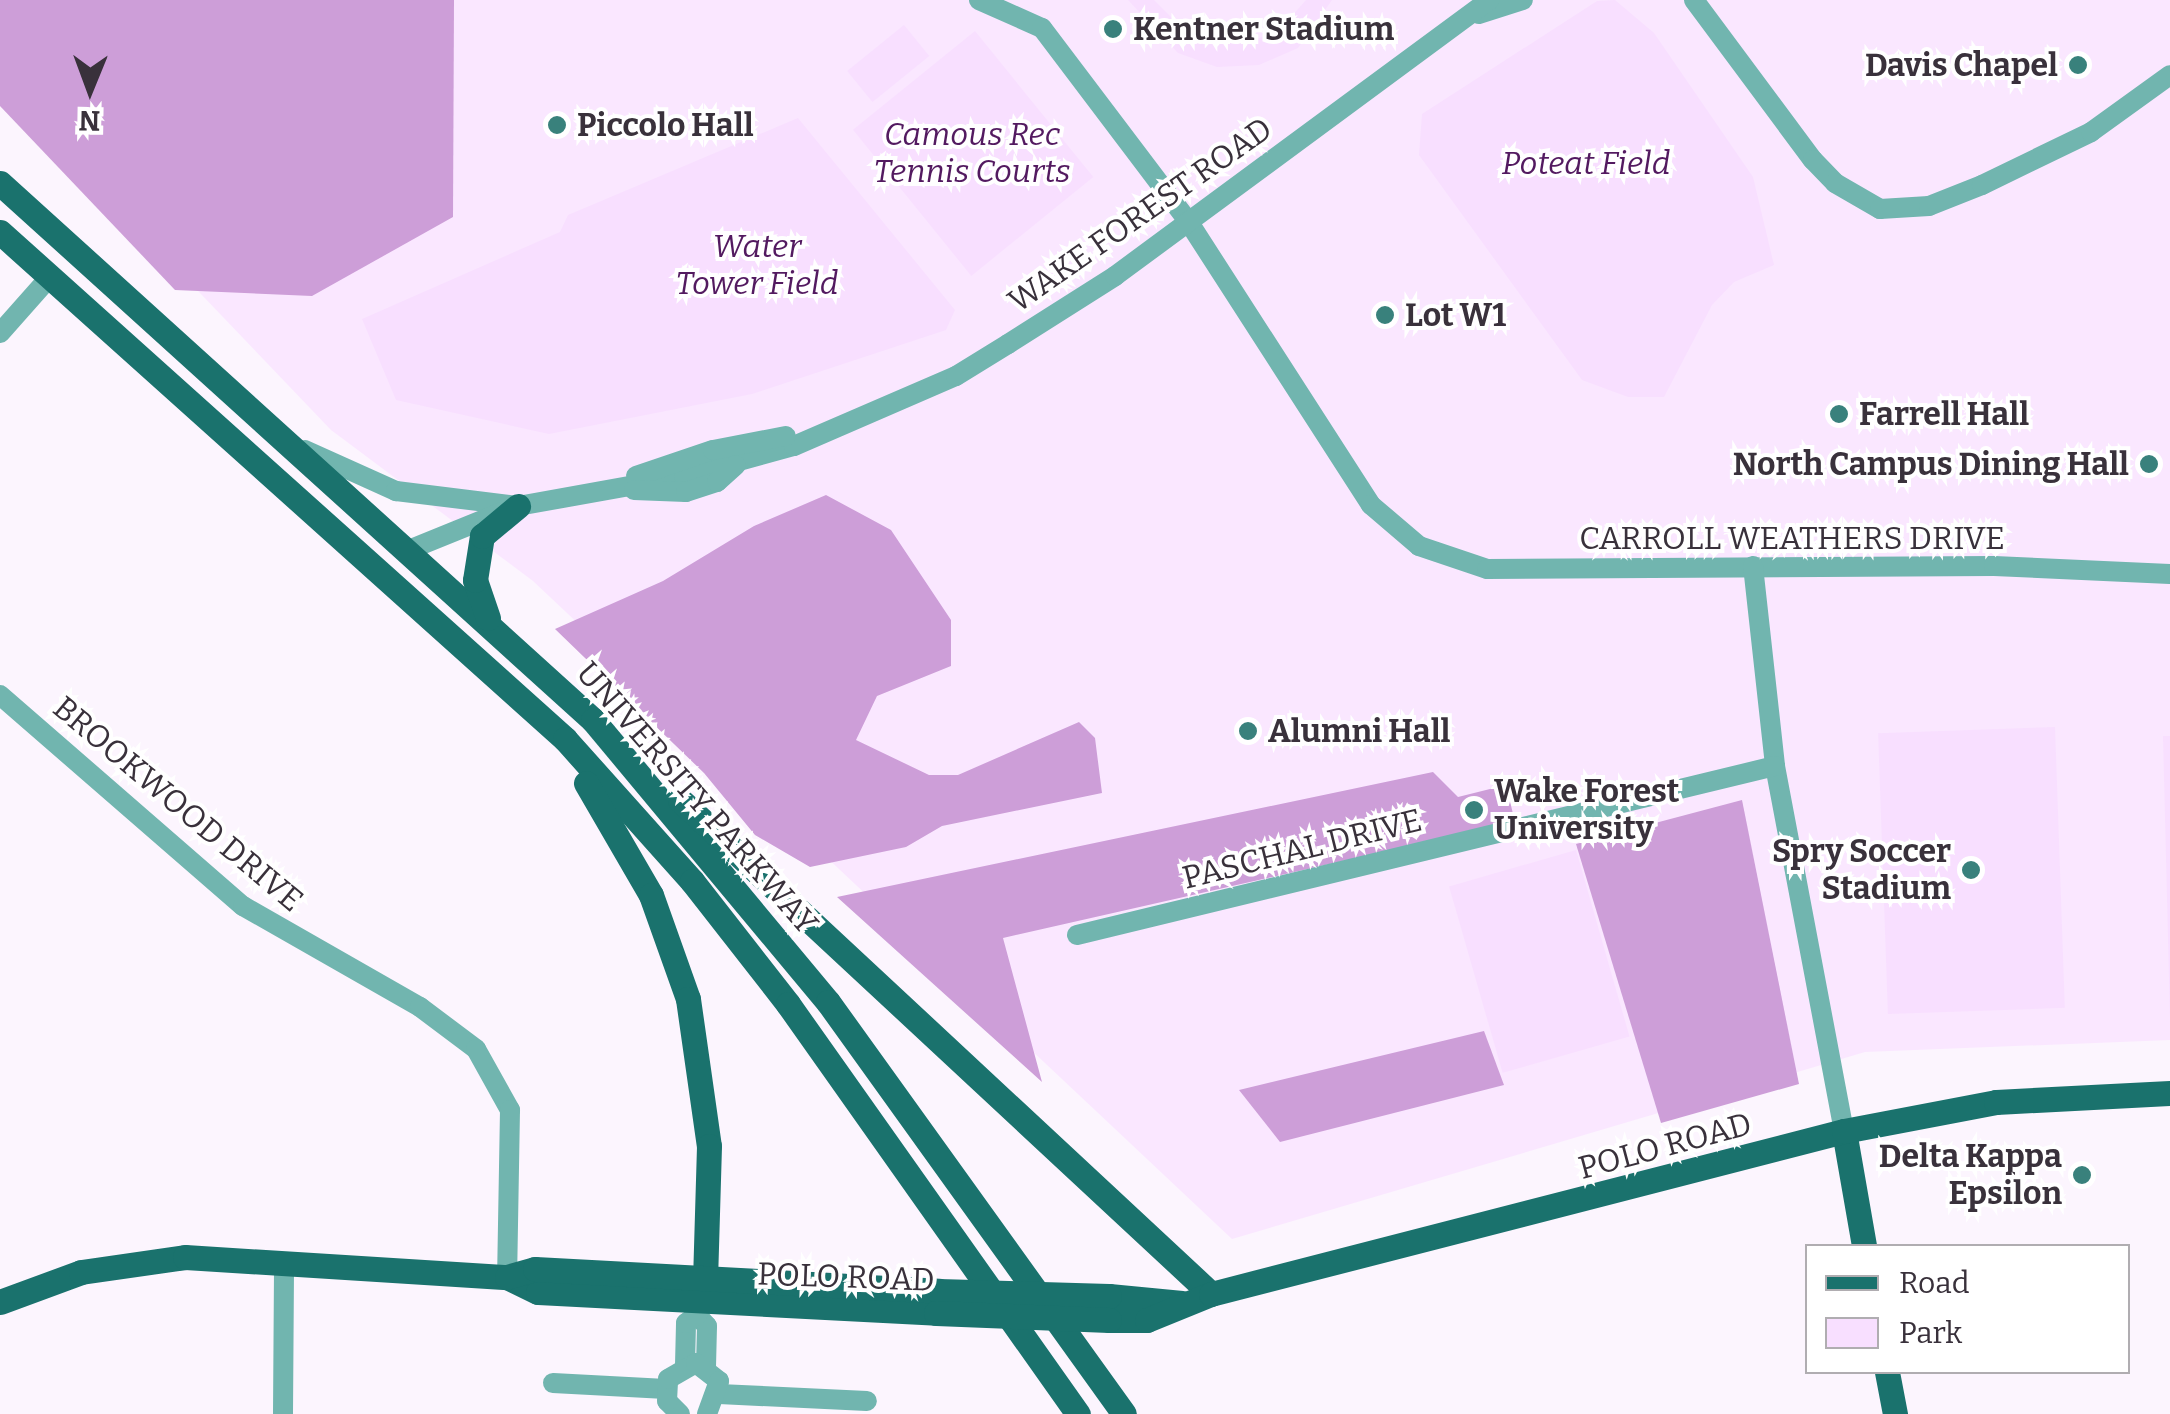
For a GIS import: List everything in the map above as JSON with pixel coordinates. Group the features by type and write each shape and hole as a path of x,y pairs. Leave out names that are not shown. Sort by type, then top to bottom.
{"main road":[{"name":"UNIVERSITY PARKWAY","path":"0,182 411,549 593,720 828,1002 1124,1414"},
{"name":"UNIVERSITY PARKWAY","path":"0,232 47,280 310,505 565,739 692,881 788,1004 1078,1414"},
{"path":"310,505 332,505 385,551 411,549"},
{"path":"490,623 475,580 476,557 490,524 518,506"},
{"path":"508,686 606,812 672,946 706,1100 700,1299"},
{"path":"593,720 1211,1294"},
{"name":"POLO ROAD","path":"700,1299 1109,1308 1182,1302 1844,1132 1996,1102 2170,1092"},
{"path":"1844,1132 1864,1244"},
{"name":"POLO ROAD","path":"0,1302 119,1263 185,1258 506,1277 536,1269 734,1304 937,1302"},
{"path":"1887,1374 1895,1414"}],"street":[{"path":"979,0 1042,28 1188,221"},
{"name":"WAKE FOREST ROAD","path":"623,487 676,460 818,431 956,376 1188,221 1484,7 1524,0"},
{"path":"1694,0 1813,160 1835,183 1880,209 1929,206 1982,185 2091,132 2170,75"},
{"name":"CARROLL WEATHERS DRIVE","path":"1188,221 1371,505 1419,546 1487,569 1754,566 2170,574"},
{"path":"0,333 47,280"},
{"name":"WAKE FOREST ROAD","path":"411,549 518,506 739,461 794,446 818,431"},
{"name":"WAKE FOREST ROAD","path":"298,447 396,491 518,506"},
{"path":"1754,566 1775,766 1844,1132"},
{"name":"BROOKWOOD DRIVE","path":"0,695 242,906 420,1007 476,1049 510,1110 506,1277"},
{"name":"PASCHAL DRIVE","path":"1077,935 1775,766"},
{"path":"284,1262 284,1414"},
{"path":"695,1367 707,1326 700,1299"},
{"path":"666,1389 675,1370 695,1367 719,1382 719,1394 707,1414"},
{"path":"553,1383 666,1389"},
{"path":"666,1389 680,1414"},
{"path":"719,1394 867,1402"}],"shaded area":[{"name":"Wake Forest University","path":"0,0 2170,0 2170,1040 1865,1052 1232,1239 533,581 331,430 0,84"},
{"path":"0,0 454,0 453,217 312,296 175,290 0,106"},
{"path":"826,495 891,530 951,620 951,666 877,696 856,740 929,775 958,775 1079,722 1095,738 1102,793 942,826 906,847 810,867 755,835 704,773 555,629 663,581 754,526"},
{"path":"1433,772 1458,797 1506,785 1515,822 1003,938 1042,1082 837,897"},
{"path":"1742,800 1799,1084 1661,1123 1576,844"},
{"path":"1484,1031 1504,1085 1280,1142 1239,1090"}],"green space":[{"path":"1128,0 1154,0 1185,31 1217,44 1251,42 1281,28 1306,0 1332,0 1298,48 1259,65 1217,67 1178,53"},
{"name":"Poteat Field","path":"1615,0 1654,33 1753,177 1774,265 1734,282 1712,305 1664,397 1628,397 1582,380 1419,155 1422,114 1597,1"},
{"path":"904,25 929,56 872,102 847,71"},
{"name":"Camous Rec Tennis Courts","path":"975,31 1093,177 971,276 853,130"},
{"name":"Water Tower Field","path":"798,118 955,310 946,330 752,394 549,434 396,400 362,319 560,232 568,215"},
{"name":"Spry Soccer Stadium","path":"2055,727 2065,1008 1888,1014 1878,733"},
{"path":"2163,736 2170,736 2170,1018"},
{"path":"1576,850 1629,1036 1503,1073 1449,886"}],"place":[{"name":"Kentner Stadium","path":"1113,29"},
{"name":"Davis Chapel","path":"2078,65"},
{"name":"Piccolo Hall","path":"557,125"},
{"name":"Lot W1","path":"1385,315"},
{"name":"Farrell Hall","path":"1839,414"},
{"name":"North Campus Dining Hall","path":"2149,464"},
{"name":"Alumni Hall","path":"1248,731"},
{"name":"Wake Forest University","path":"1474,810"},
{"name":"Spry Soccer Stadium","path":"1971,870"},
{"name":"Delta Kappa Epsilon","path":"2082,1175"}]}
